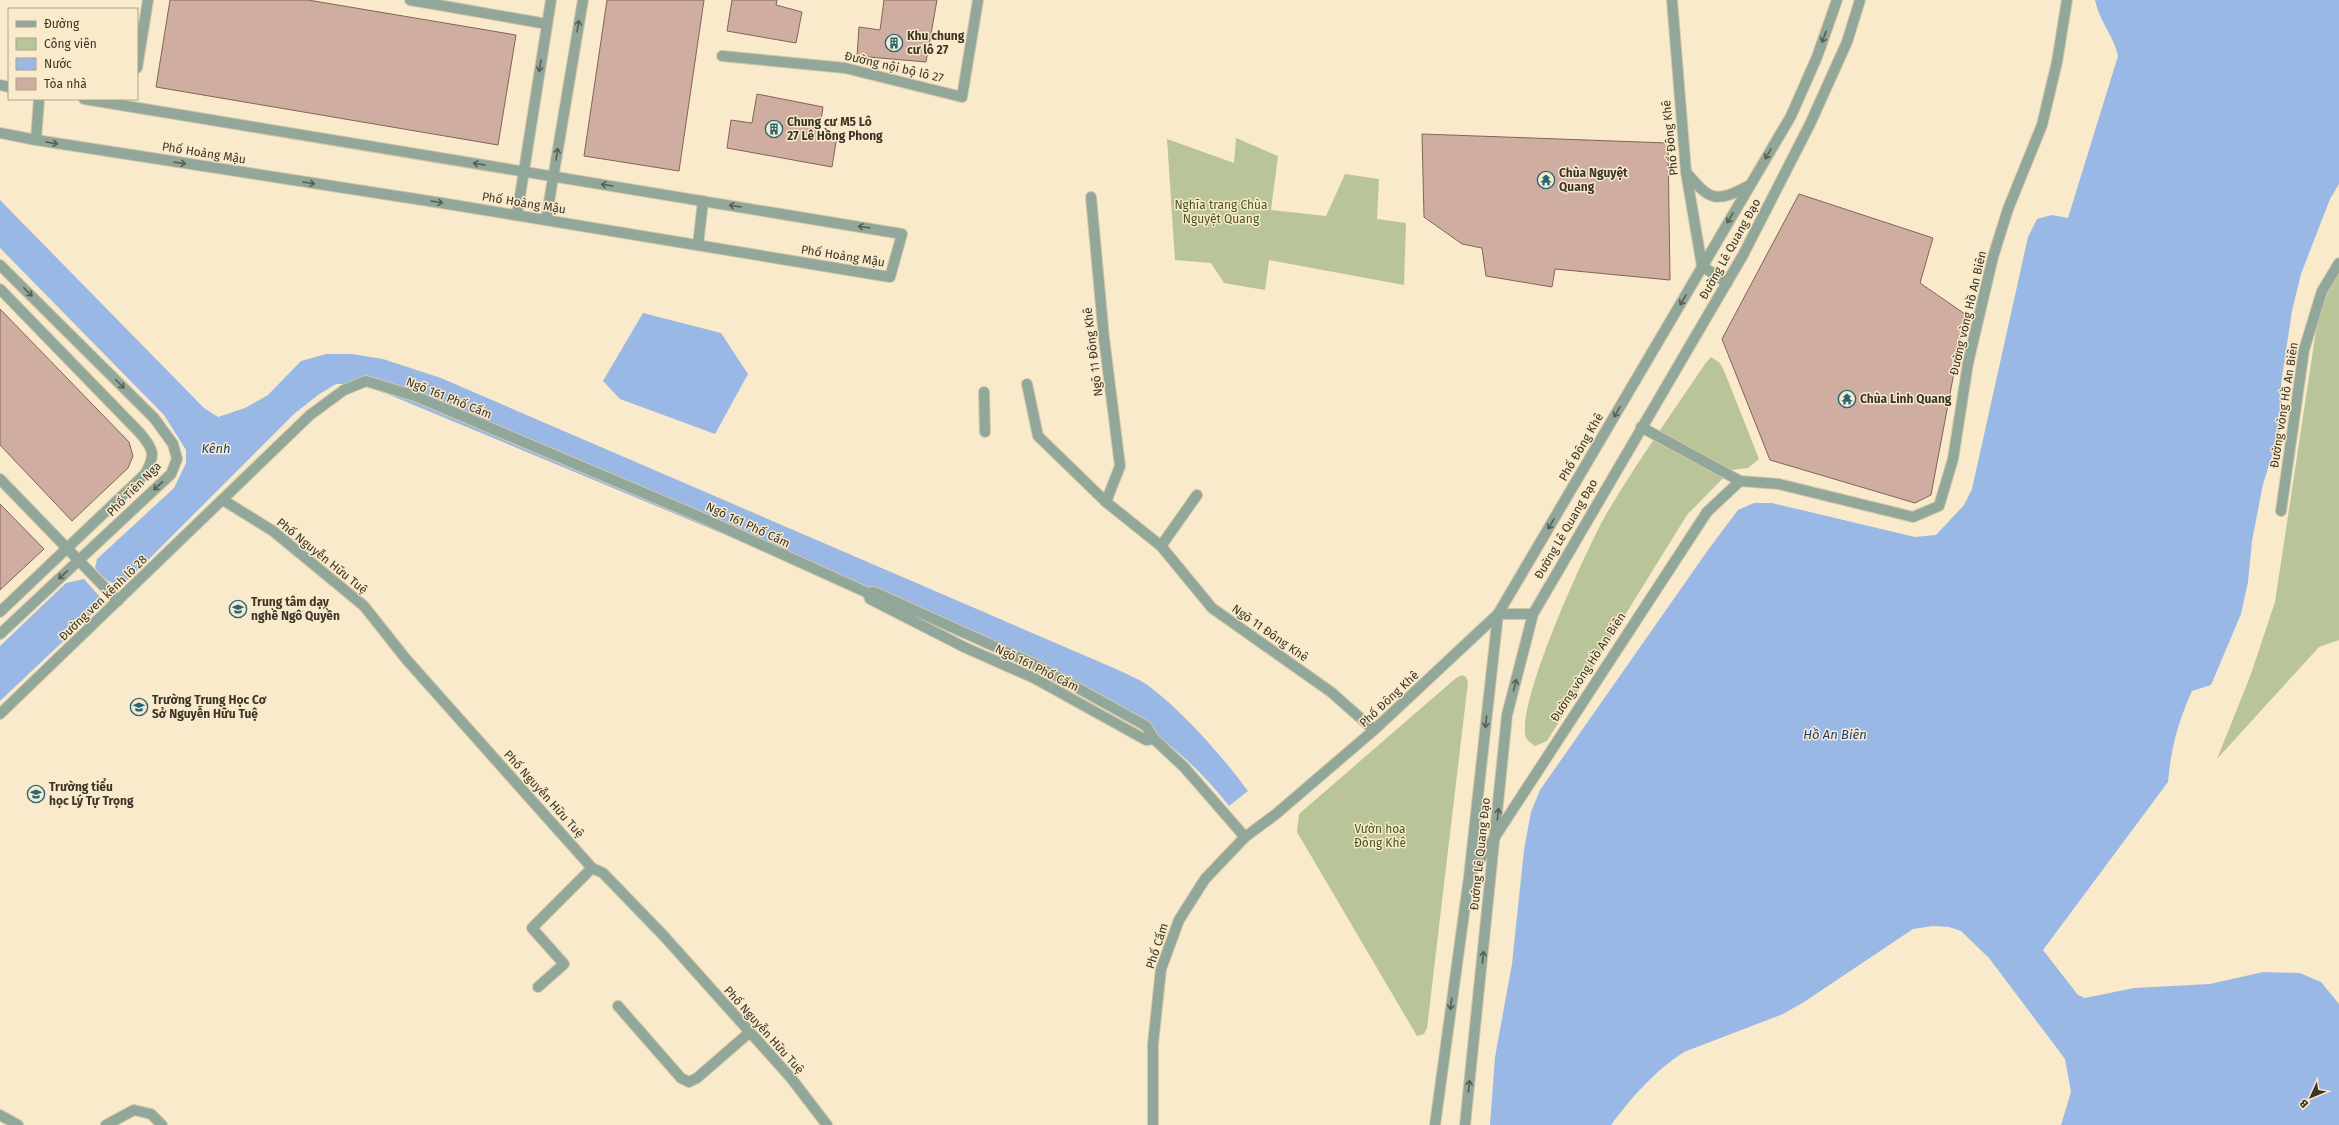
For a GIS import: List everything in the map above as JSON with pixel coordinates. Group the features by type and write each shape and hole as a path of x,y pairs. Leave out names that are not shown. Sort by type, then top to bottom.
{"street":[{"path":"138,62 148,0"},
{"path":"410,0 547,24"},
{"path":"517,215 551,0"},
{"path":"546,220 583,0"},
{"name":"Đường nội bộ lô 27","path":"722,56 845,68 962,96 978,0"},
{"name":"Phố Đông Khê","path":"1276,814 1374,730 1498,614 1702,266 1686,172 1672,0"},
{"name":"Đường Lê Quang Đạo","path":"1702,266 1791,116 1817,57 1837,0"},
{"name":"Đường Lê Quang Đạo","path":"1465,1125 1507,715 1533,614 1641,427 1727,283 1775,195 1810,124 1847,42 1860,0"},
{"name":"Đường vòng Hồ An Biên","path":"1641,427 1740,481 1779,484 1913,518 1939,506 1953,459 1968,363 1993,257 2008,209 2042,126 2057,62 2066,0"},
{"path":"36,140 39,100"},
{"name":"Phố Hoàng Mậu","path":"0,133 36,140 517,215 890,277 902,234 524,171 131,103 96,100"},
{"path":"1686,172 1702,192 1713,197 1728,197 1750,185"},
{"name":"Ngõ 11 Đông Khê","path":"1091,197 1104,338 1120,466 1106,502"},
{"path":"698,245 703,201"},
{"name":"Đường vòng Hồ An Biên","path":"2281,511 2304,350 2322,291 2339,262"},
{"name":"Phố Tiên Nga","path":"0,265 154,418 173,444 177,459 171,474 0,634"},
{"path":"1702,266 1727,283"},
{"name":"Phố Tiên Nga","path":"0,289 139,432 149,443 153,453 151,462 145,474 0,612"},
{"name":"Ngõ 161 Phố Cấm","path":"223,500 310,415 344,390 366,381 415,396 698,516 868,593 870,599 930,630 1034,678 1146,740 1154,739 1184,767 1245,837"},
{"name":"Ngõ 11 Đông Khê","path":"1027,384 1038,436 1106,502 1161,546 1212,608 1331,692 1374,730"},
{"path":"984,392 985,432"},
{"path":"0,479 118,601"},
{"name":"Đường vòng Hồ An Biên","path":"1469,877 1495,839 1564,727 1706,512 1740,481"},
{"path":"1161,546 1197,495"},
{"name":"Đường ven kênh lô 28","path":"0,714 223,500"},
{"name":"Phố Nguyễn Hữu Tuệ","path":"223,500 273,531 364,606 406,659 592,868 603,873 663,935 792,1078 826,1125"},
{"path":"868,593 874,592 1038,666 1146,726 1154,739"},
{"path":"1498,614 1533,614"},
{"name":"Đường Lê Quang Đạo","path":"1435,1125 1469,877 1498,614"},
{"path":"930,630 935,620"},
{"path":"1034,678 1038,666"},
{"name":"Phố Cấm","path":"1153,1125 1152,1044 1161,969 1179,920 1205,879 1245,837 1276,814"},
{"path":"538,987 564,964 532,928 592,868"},
{"path":"618,1006 681,1078 689,1082 697,1078 750,1032"},
{"path":"106,1125 134,1110 151,1114 162,1125"},
{"path":"0,1115 18,1125"}],"green space":[{"name":"Nghĩa trang Chùa Nguyệt Quang","path":"1236,138 1278,156 1271,210 1326,216 1345,174 1379,179 1377,219 1406,223 1404,285 1269,260 1265,290 1224,283 1211,263 1175,260 1167,139 1234,163"},
{"path":"2339,264 2339,640 2319,647 2217,759 2251,674 2275,602 2322,291"},
{"path":"1711,357 1720,363 1725,373 1759,459 1748,468 1731,470 1687,515 1547,741 1535,746 1526,738 1526,720 1531,693 1555,624 1570,589 1608,511 1655,437"},
{"name":"Vườn hoa Đông Khê","path":"1462,675 1466,677 1468,682 1427,1028 1424,1034 1417,1036 1297,832 1299,814 1456,678"}],"water":[{"name":"Hồ An Biên","path":"2095,0 2339,0 2339,184 2330,199 2301,274 2292,311 2281,384 2282,425 2263,484 2252,541 2248,582 2241,614 2211,685 2192,691 2176,735 2168,782 2043,950 2078,995 2085,998 2134,988 2210,984 2263,972 2300,973 2321,982 2339,1004 2339,1125 2061,1125 2071,1092 2065,1059 1989,958 1961,931 1949,927 1933,926 1913,929 1804,1002 1783,1014 1684,1052 1663,1067 1644,1085 1611,1125 1490,1125 1495,1057 1512,964 1524,850 1531,812 1540,790 1708,550 1738,510 1754,503 1772,503 1915,537 1936,535 1964,505 1972,489 2028,237 2037,219 2052,215 2068,218 2118,56"},
{"name":"Kênh","path":"0,200 204,408 218,417 245,408 268,395 301,361 326,354 352,354 383,359 441,378 1139,680 1173,706 1201,734 1248,791 1229,806 1204,776 1176,750 1114,705 800,566 385,393 357,384 336,384 318,395 294,414 127,581 112,583 102,576 95,568 97,559 174,488 186,463 186,450 164,415 0,248"},
{"path":"643,313 721,333 748,374 715,434 620,399 603,381"},
{"path":"84,579 100,597 94,612 0,701 0,646 66,583"}],"building":[{"path":"170,0 308,0 516,35 498,145 156,87"},
{"path":"607,0 704,0 679,171 584,156"},
{"path":"732,0 777,0 776,5 802,12 796,43 727,31"},
{"name":"Khu chung cư lô 27","path":"884,0 937,0 926,62 857,56 859,27 880,30"},
{"name":"Chung cư M5 Lô 27 Lê Hồng Phong","path":"757,94 823,107 819,133 837,136 832,167 727,148 731,120 752,123"},
{"name":"Chùa Nguyệt Quang","path":"1422,134 1668,143 1670,280 1555,269 1552,287 1486,276 1482,248 1462,244 1424,217"},
{"name":"Chùa Linh Quang","path":"1799,194 1933,238 1920,283 1965,314 1931,495 1915,503 1770,460 1722,339"},
{"path":"0,309 129,442 133,456 128,468 72,521 0,445"},
{"path":"0,504 44,549 0,590"}],"place":[{"name":"Khu chung cư lô 27","path":"894,43"},
{"name":"Chung cư M5 Lô 27 Lê Hồng Phong","path":"774,129"},
{"name":"Chùa Nguyệt Quang","path":"1546,180"},
{"name":"Chùa Linh Quang","path":"1847,399"},
{"name":"Trung tâm dạy nghề Ngô Quyền","path":"238,609"},
{"name":"Trường Trung Học Cơ Sở Nguyễn Hữu Tuệ","path":"139,707"},
{"name":"Trường tiểu học Lý Tự Trọng","path":"36,794"}]}
